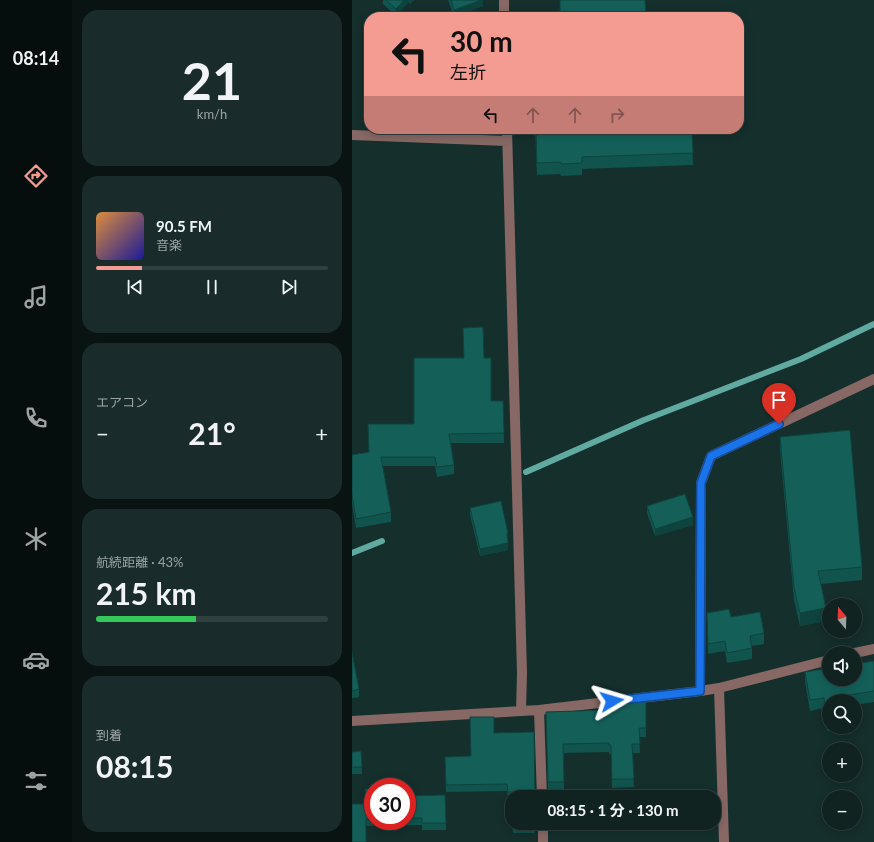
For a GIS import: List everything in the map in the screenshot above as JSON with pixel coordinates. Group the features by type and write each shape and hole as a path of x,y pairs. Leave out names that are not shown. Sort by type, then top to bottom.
{"street":[{"path":"504,0 504,12"},
{"path":"352,135 364,134"},
{"path":"392,134 507,141"},
{"path":"507,134 522,673 521,711"},
{"path":"700,691 701,483 711,456 874,379"},
{"path":"862,652 874,649"},
{"path":"352,721 539,710 700,691 719,688 822,662"},
{"path":"719,688 724,842"},
{"path":"539,710 542,790"},
{"path":"543,830 543,842"}],"building":[{"path":"386,0 404,0 396,9"},
{"path":"451,0 481,0 454,10"},
{"path":"560,0 645,0 646,12 560,12"},
{"path":"536,134 692,134 693,153 582,157 582,163 537,163"},
{"path":"483,327 484,358 491,358 491,401 503,401 504,433 449,434 454,465 437,467 435,457 381,457 391,512 356,519 352,494 352,455 369,452 368,424 414,424 414,358 464,358 463,328"},
{"path":"850,430 862,567 818,571 824,598 822,598 822,609 800,613 794,587 780,437"},
{"path":"685,494 693,517 655,529 647,506"},
{"path":"501,501 508,533 508,543 480,549 470,508"},
{"path":"729,609 731,617 760,612 764,633 750,636 752,648 727,653 725,641 708,644 707,613"},
{"path":"352,652 359,689 352,691"},
{"path":"874,661 874,691 855,694 822,694 822,698 810,700 805,672 822,669 822,686 862,686 862,663"},
{"path":"646,701 646,728 639,728 640,744 632,744 634,779 612,779 611,745 609,745 609,743 563,744 564,782 548,782 546,712 608,710 608,702"},
{"path":"470,717 494,717 494,733 534,732 535,790 508,790 507,784 446,785 445,757 471,756"},
{"path":"361,751 362,767 352,767 352,752"},
{"path":"445,795 446,823 422,823 422,818 416,818 416,796"},
{"path":"352,804 364,804 364,830 366,830 366,842 352,842"}],"waterway":[{"path":"526,472 644,420 801,359 874,324"},
{"path":"352,553 382,541"}],"route":[{"path":"612,701 700,691 701,483 711,456 779,424"}]}
